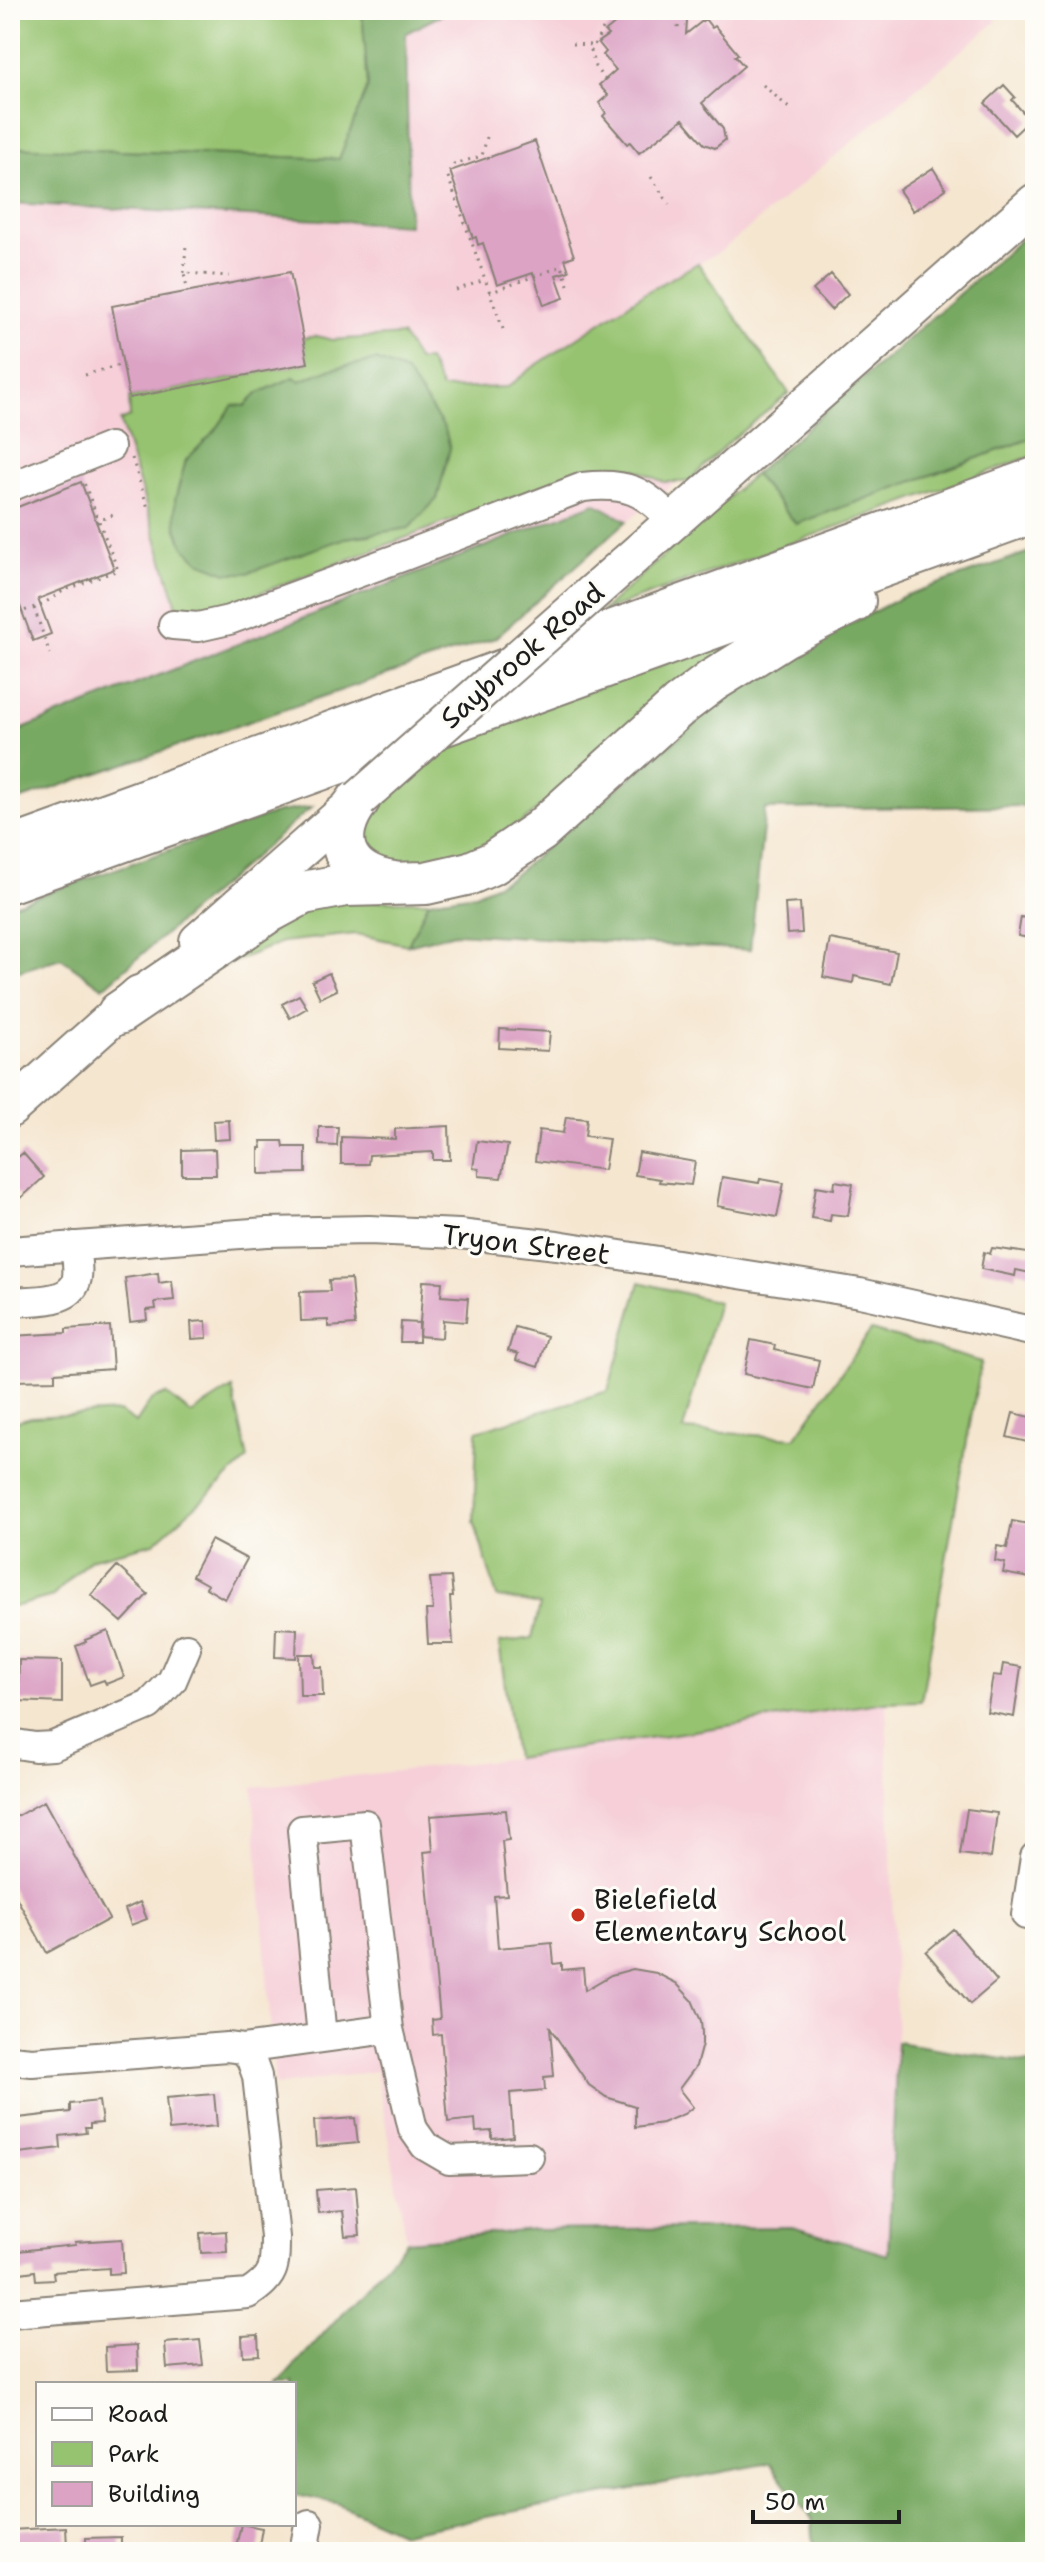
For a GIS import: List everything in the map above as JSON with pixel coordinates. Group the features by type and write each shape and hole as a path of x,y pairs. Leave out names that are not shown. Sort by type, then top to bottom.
{"highway":[{"path":"10,849 1035,479"},
{"path":"10,881 1035,511"},
{"path":"119,1013 266,913 303,893 346,885 448,879 493,863 540,831 679,706 745,658 872,593 1035,524"},
{"path":"359,799 345,820 342,834 351,863 371,878 401,884"}],"main road":[{"name":"Saybrook Road","path":"10,1109 1035,202"}],"street":[{"path":"10,487 120,448"},
{"path":"173,625 198,627 229,620 583,487 624,487 643,494 673,522"},
{"name":"Tryon Street","path":"10,1251 267,1232 369,1230 459,1234 557,1245 860,1293 1035,1332"},
{"path":"10,1302 58,1298 70,1291 76,1283 75,1246"},
{"path":"10,1743 53,1746 149,1705 172,1681 186,1648"},
{"path":"322,2037 302,1830 365,1824 389,2029 413,2129 425,2146 440,2156 458,2161 529,2157"},
{"path":"1026,1915 1035,1857"},
{"path":"10,2060 32,2062 227,2047 243,2049 389,2029"},
{"path":"10,2313 228,2297 248,2294 266,2283 275,2260 275,2237 257,2076 251,2059 243,2049"}],"path":[{"path":"592,45 602,34 614,10"},
{"path":"662,10 691,17 706,10"},
{"path":"678,28 680,10"},
{"path":"572,44 592,45"},
{"path":"592,45 595,67 605,80"},
{"path":"763,85 789,108"},
{"path":"487,137 482,156 454,164 447,174 503,329"},
{"path":"651,177 669,204"},
{"path":"186,245 184,273 188,292"},
{"path":"489,293 562,266 568,285"},
{"path":"184,273 229,276"},
{"path":"456,290 485,280"},
{"path":"85,375 123,364"},
{"path":"120,448 148,508"},
{"path":"10,616 118,570 81,476"},
{"path":"98,521 118,513"},
{"path":"34,608 50,654"}],"shaded area":[{"path":"451,10 988,10 997,21 720,252 699,263 789,393 627,521 595,503 10,734 10,203 409,225 406,33"},
{"name":"Bielefield Elementary School","path":"886,1702 897,2042 888,2255 792,2227 535,2230 407,2241 376,2071 275,2086 253,1787 515,1758"}],"green space":[{"path":"10,10 362,10 368,86 339,159 10,147"},
{"path":"362,10 451,10 406,33 409,225 10,203 10,147 339,159 368,86"},
{"path":"1035,227 1035,437 796,524 754,474"},
{"path":"698,263 789,393 728,443 688,482 664,482 634,469 592,467 231,604 193,613 177,606 120,421 130,417 129,398 307,363 303,338 317,336 332,340 402,335 418,361 428,360 442,389 508,387 643,294","holes":["327,370 450,448 437,499 370,535 345,538 300,553 185,547 176,527 175,500 186,460 215,431 233,405 245,406 258,393"]},
{"path":"376,360 406,372 445,429 450,448 437,499 409,528 345,538 248,573 227,573 201,563 184,547 176,527 175,500 186,460 215,431 233,405 245,406 258,393 294,377 300,381 327,370"},
{"path":"1035,437 1035,455 601,612 754,474 796,524"},
{"path":"595,503 627,521 495,638 10,803 10,734"},
{"path":"1035,550 1035,806 765,809 750,950 455,933 408,945 429,901 475,894 510,878 757,672 904,596"},
{"path":"745,635 482,856 390,871 358,851 363,820 460,737"},
{"path":"312,807 103,988 61,958 10,974 10,906 278,812"},
{"path":"314,901 429,901 408,945 356,934 282,942 206,973"},
{"path":"640,1282 718,1302 683,1430 795,1438 871,1330 981,1362 921,1701 885,1702 515,1758 499,1643 532,1638 540,1605 497,1597 474,1521 477,1431 608,1391"},
{"path":"232,1388 248,1459 154,1543 90,1559 53,1596 10,1608 10,1423 31,1417 119,1412 136,1423 151,1400 166,1394 191,1414"},
{"path":"897,2042 1035,2064 1035,2552 814,2552 812,2520 770,2463 402,2533 336,2503 296,2495 296,2382 280,2382 407,2241 535,2230 792,2227 888,2255"}],"building":[{"path":"631,10 688,10 686,34 705,19 712,28 715,26 738,54 735,56 744,66 702,103 723,129 725,140 715,148 704,144 683,119 639,153 603,116 606,113 599,103 608,95 599,85 616,70 603,55 606,52 598,42"},
{"path":"1004,85 1015,97 1012,100 1030,120 1014,135 985,103"},
{"path":"535,141 574,256 565,259 569,271 556,275 564,298 544,305 533,273 497,285 483,243 478,245 476,237 473,238 450,171"},
{"path":"933,168 946,189 913,211 899,190"},
{"path":"290,272 308,363 129,398 112,306"},
{"path":"831,274 848,294 831,310 813,290"},
{"path":"81,482 114,569 38,599 51,634 33,641 20,606 10,610 10,510"},
{"path":"800,903 802,933 787,934 785,904"},
{"path":"1021,917 1035,920 1035,939 1018,936"},
{"path":"830,939 897,952 891,984 854,976 853,983 823,977"},
{"path":"329,973 337,990 320,998 312,981"},
{"path":"299,995 307,1008 290,1018 282,1004"},
{"path":"500,1029 550,1032 548,1051 499,1048"},
{"path":"566,1117 587,1119 585,1136 609,1139 604,1170 535,1161 539,1130 563,1133"},
{"path":"229,1120 230,1139 214,1140 213,1121"},
{"path":"449,1126 450,1160 433,1160 433,1152 369,1155 368,1164 341,1164 341,1137 395,1139 395,1129"},
{"path":"319,1127 338,1127 337,1146 319,1145"},
{"path":"261,1141 283,1141 284,1147 306,1147 306,1173 259,1174"},
{"path":"477,1141 508,1145 501,1178 479,1176 479,1169 473,1168"},
{"path":"215,1149 216,1175 182,1175 182,1150"},
{"path":"639,1152 695,1162 691,1185 659,1182 660,1179 635,1175"},
{"path":"23,1153 44,1177 21,1198 10,1186 10,1164"},
{"path":"722,1177 759,1183 760,1179 784,1183 777,1217 717,1206"},
{"path":"835,1181 853,1184 848,1216 831,1214 830,1221 811,1218 816,1186 834,1189"},
{"path":"992,1248 1035,1254 1035,1274 1016,1270 1015,1276 981,1269 984,1252 990,1254"},
{"path":"158,1273 159,1283 172,1281 174,1300 155,1302 156,1309 146,1310 147,1320 130,1322 125,1278"},
{"path":"351,1279 355,1325 328,1327 328,1320 301,1321 300,1292 330,1291 329,1280"},
{"path":"423,1281 442,1282 441,1296 468,1298 466,1322 443,1320 442,1338 419,1336"},
{"path":"206,1321 207,1338 192,1339 191,1322"},
{"path":"401,1322 419,1323 419,1342 400,1342"},
{"path":"110,1326 113,1369 55,1373 55,1380 13,1381 11,1336 66,1333 66,1329"},
{"path":"515,1327 547,1336 538,1367 516,1360 518,1354 508,1351"},
{"path":"751,1340 775,1345 774,1350 819,1360 813,1389 744,1374"},
{"path":"1013,1413 1035,1418 1035,1444 1007,1437"},
{"path":"1012,1521 1035,1525 1035,1579 1003,1573 1005,1563 995,1561 997,1546 1007,1548"},
{"path":"211,1540 247,1559 225,1599 192,1576"},
{"path":"117,1566 148,1594 122,1622 91,1595"},
{"path":"451,1577 453,1644 428,1644 426,1610 433,1610 430,1578"},
{"path":"276,1628 297,1629 296,1658 275,1657"},
{"path":"108,1631 124,1677 106,1684 104,1680 90,1685 76,1646"},
{"path":"299,1654 314,1654 315,1667 322,1667 323,1696 300,1696"},
{"path":"19,1660 62,1661 62,1703 18,1701"},
{"path":"1003,1664 1021,1667 1014,1717 987,1712 993,1675 1001,1676"},
{"path":"44,1801 109,1919 47,1953 10,1886 10,1820"},
{"path":"967,1809 997,1813 991,1858 960,1854"},
{"path":"506,1810 509,1840 502,1841 507,1895 494,1896 498,1948 552,1943 554,1964 562,1963 562,1970 583,1968 585,1990 611,1975 633,1969 656,1973 676,1983 692,2000 701,2021 702,2033 696,2066 679,2089 693,2107 684,2114 662,2123 635,2127 635,2106 606,2097 589,2085 550,2028 554,2076 544,2077 545,2090 510,2093 513,2137 492,2139 492,2131 476,2132 475,2119 448,2122 441,2034 433,2035 432,2020 440,2019 424,1852 433,1851 430,1816"},
{"path":"140,1902 147,1919 131,1925 125,1909"},
{"path":"953,1929 997,1981 970,2004 926,1952"},
{"path":"214,2094 217,2126 169,2130 166,2098"},
{"path":"99,2101 102,2123 90,2124 90,2128 85,2128 86,2133 60,2136 61,2148 10,2154 10,2119 70,2112 70,2104"},
{"path":"355,2118 358,2143 316,2147 314,2121"},
{"path":"356,2187 360,2235 345,2236 342,2211 318,2213 316,2190"},
{"path":"226,2231 227,2252 201,2253 200,2233"},
{"path":"122,2239 124,2273 109,2274 109,2268 53,2272 54,2279 36,2280 35,2271 20,2273 18,2251 76,2245 75,2242"},
{"path":"258,2335 259,2355 243,2356 242,2336"},
{"path":"200,2340 203,2365 167,2368 165,2343"},
{"path":"137,2345 138,2370 106,2371 105,2347"},
{"path":"241,2526 262,2528 258,2552 235,2552"},
{"path":"66,2527 67,2548 10,2551 10,2530"},
{"path":"121,2537 121,2552 86,2552 86,2538"}],"place":[{"name":"Bielefield Elementary School","path":"578,1915"}]}
